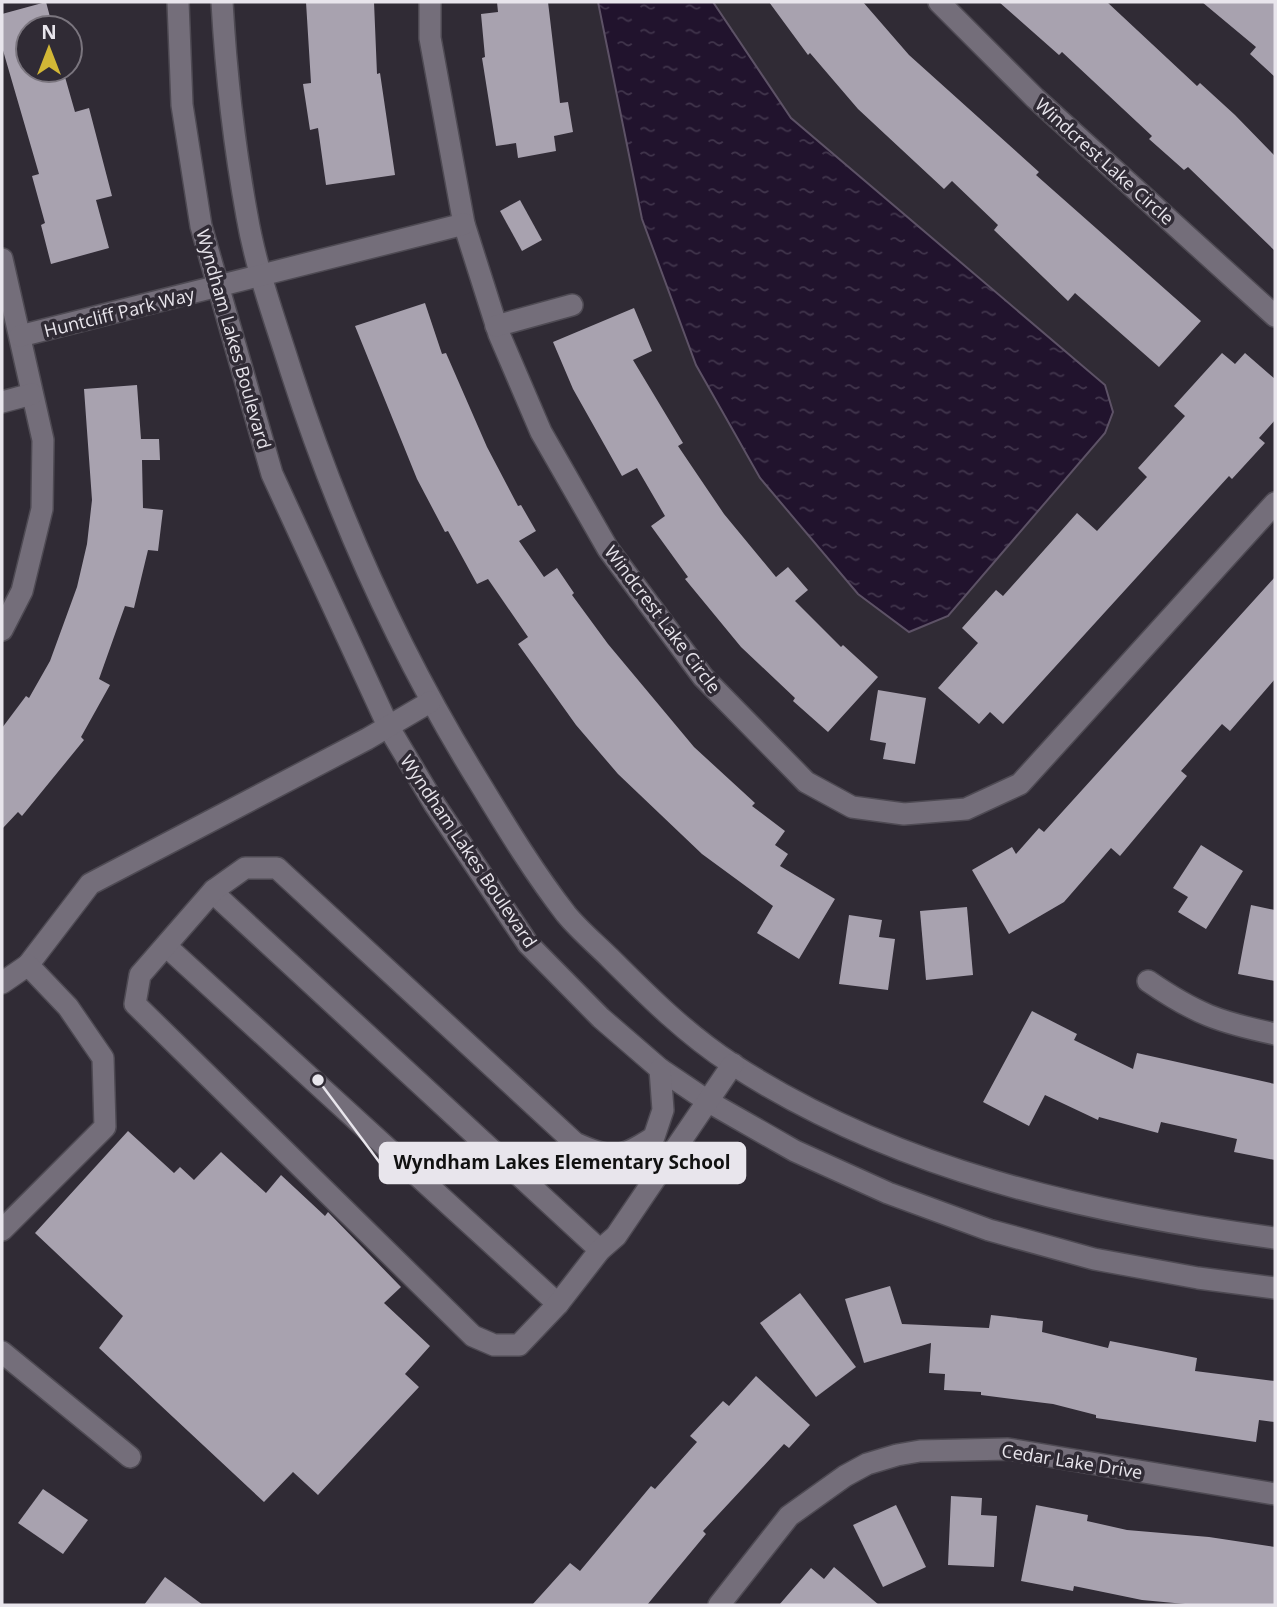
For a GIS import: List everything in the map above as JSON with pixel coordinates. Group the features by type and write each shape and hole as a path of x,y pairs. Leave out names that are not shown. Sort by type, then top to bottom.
{"street":[{"name":"Wyndham Lakes Boulevard","path":"178,2 182,105 201,226 272,474 389,728 435,805 528,944 601,1018 660,1069 709,1102 795,1151 876,1188 989,1230 1094,1259 1198,1278 1275,1288"},
{"path":"222,2 226,71 247,216 260,274 315,444 382,607 430,702 520,848 568,916 674,1022 733,1064 853,1131 968,1173 1059,1199 1183,1226 1275,1238"},
{"name":"Windcrest Lake Circle","path":"430,2 430,38 464,224 496,326 541,432 608,549 703,677 806,782 852,807 904,814 966,809 1020,784 1275,503"},
{"name":"Windcrest Lake Circle","path":"939,2 1035,97 1275,316"},
{"path":"260,274 464,224"},
{"name":"Huntcliff Park Way","path":"2,258 43,440 42,509 22,591 2,630"},
{"name":"Huntcliff Park Way","path":"20,337 260,274"},
{"path":"496,326 572,305"},
{"path":"2,402 32,394"},
{"path":"2,983 28,965 90,884 389,728 430,702"},
{"path":"660,1069 663,1110 654,1138 628,1154 605,1157 575,1143 277,868 245,868 214,890 140,975 135,1004 473,1336 494,1345 519,1345 558,1304 600,1250 616,1236 733,1064"},
{"path":"214,890 231,909 600,1250"},
{"path":"166,946 558,1304"},
{"path":"2,1230 105,1127 103,1058 68,1007 28,965"},
{"path":"1148,981 1181,1004 1221,1023 1275,1034"},
{"path":"2,1352 130,1457"},
{"name":"Cedar Lake Drive","path":"719,1605 789,1516 845,1476 867,1464 897,1455 920,1451 1008,1449 1275,1494"}],"water":[{"path":"598,2 713,2 791,118 1105,385 1113,412 1105,433 948,616 909,632 858,594 760,478 696,365 642,219"}],"building":[{"path":"46,2 49,14 14,14 14,84 67,84 75,112 89,108 112,196 96,200 109,248 51,264 41,225 45,223 32,176 39,174 2,47 2,14"},
{"path":"306,2 374,2 377,74 380,73 395,175 326,185 318,128 310,130 303,84 311,83"},
{"path":"497,2 548,2 560,103 568,102 573,132 554,136 556,151 518,158 516,143 496,146 482,58 485,57 481,14 498,12"},
{"path":"769,2 863,2 909,55 1039,172 1036,175 1201,321 1159,367 1075,293 1068,301 994,230 998,225 952,181 944,189 858,109 810,53 808,55"},
{"path":"999,2 1107,2 1197,86 1200,83 1275,156 1275,251 1188,167 1184,170 1149,139 1152,136 1062,52 1059,55"},
{"path":"1202,2 1275,2 1275,77 1250,54 1256,47"},
{"path":"520,200 542,240 522,251 500,211"},
{"path":"425,303 442,354 446,353 487,447 518,506 521,505 536,531 519,541 544,577 557,568 574,593 572,595 608,644 694,747 755,803 752,806 785,831 775,845 788,854 780,866 835,899 799,959 757,933 773,906 702,854 618,774 576,725 518,644 528,637 488,579 477,584 448,531 445,532 417,479 355,326"},
{"path":"634,308 652,351 633,360 683,443 678,446 724,514 776,577 788,567 808,590 795,601 841,647 843,645 878,677 828,732 793,701 795,698 741,647 685,579 688,577 651,526 665,516 637,468 622,476 573,389 553,342"},
{"path":"1222,353 1235,364 1245,353 1275,379 1275,420 1259,438 1265,443 1232,479 1229,476 1003,724 990,712 979,724 938,688 978,643 962,628 996,590 1003,596 1077,513 1097,531 1147,477 1138,468 1185,416 1174,406"},
{"path":"137,385 141,439 159,439 160,460 142,460 143,508 163,510 158,551 148,550 134,608 125,606 99,679 110,685 81,737 84,740 22,816 18,812 2,829 2,728 26,696 29,698 50,661 77,587 87,544 92,500 84,389"},
{"path":"1275,577 1275,679 1230,731 1222,724 1181,771 1187,776 1120,856 1111,848 1064,902 1009,934 972,870 1012,847 1016,854 1039,828 1044,832"},
{"path":"878,690 926,698 915,764 883,759 886,743 870,740"},
{"path":"1201,845 1243,871 1206,929 1178,912 1188,897 1173,888"},
{"path":"1251,905 1275,910 1275,981 1238,974"},
{"path":"967,907 973,975 926,980 920,911"},
{"path":"849,915 882,920 879,937 895,939 888,990 839,984"},
{"path":"1032,1011 1077,1034 1074,1040 1133,1069 1137,1053 1275,1084 1275,1160 1234,1152 1237,1139 1161,1122 1158,1133 1099,1117 1098,1120 1045,1095 1029,1126 983,1102"},
{"path":"128,1131 174,1173 180,1167 194,1180 221,1152 266,1193 281,1175 325,1216 328,1212 401,1287 384,1303 430,1346 405,1374 419,1387 318,1495 293,1472 264,1502 99,1348 123,1316 35,1233"},
{"path":"890,1286 902,1324 989,1328 991,1315 1043,1321 1042,1332 1108,1348 1110,1341 1197,1358 1195,1371 1275,1381 1275,1422 1259,1420 1256,1442 1096,1418 1096,1415 1053,1404 981,1395 981,1392 944,1390 945,1374 929,1373 931,1343 864,1363 845,1299"},
{"path":"800,1293 856,1367 816,1397 760,1323"},
{"path":"756,1376 810,1425 789,1448 784,1444 703,1531 706,1534 647,1605 532,1605 570,1563 580,1571 651,1486 655,1489 697,1442 690,1436 723,1401 729,1406"},
{"path":"43,1489 88,1520 63,1554 18,1523"},
{"path":"951,1496 982,1498 981,1515 997,1516 994,1567 948,1565"},
{"path":"896,1505 926,1567 883,1587 853,1525"},
{"path":"1036,1505 1088,1515 1087,1521 1127,1530 1209,1537 1275,1547 1275,1605 1196,1605 1142,1600 1074,1586 1073,1591 1021,1581"},
{"path":"834,1567 879,1605 779,1605 811,1568 824,1579"},
{"path":"165,1577 203,1605 144,1605"}],"place":[{"name":"Wyndham Lakes Elementary School","path":"318,1080"}]}
